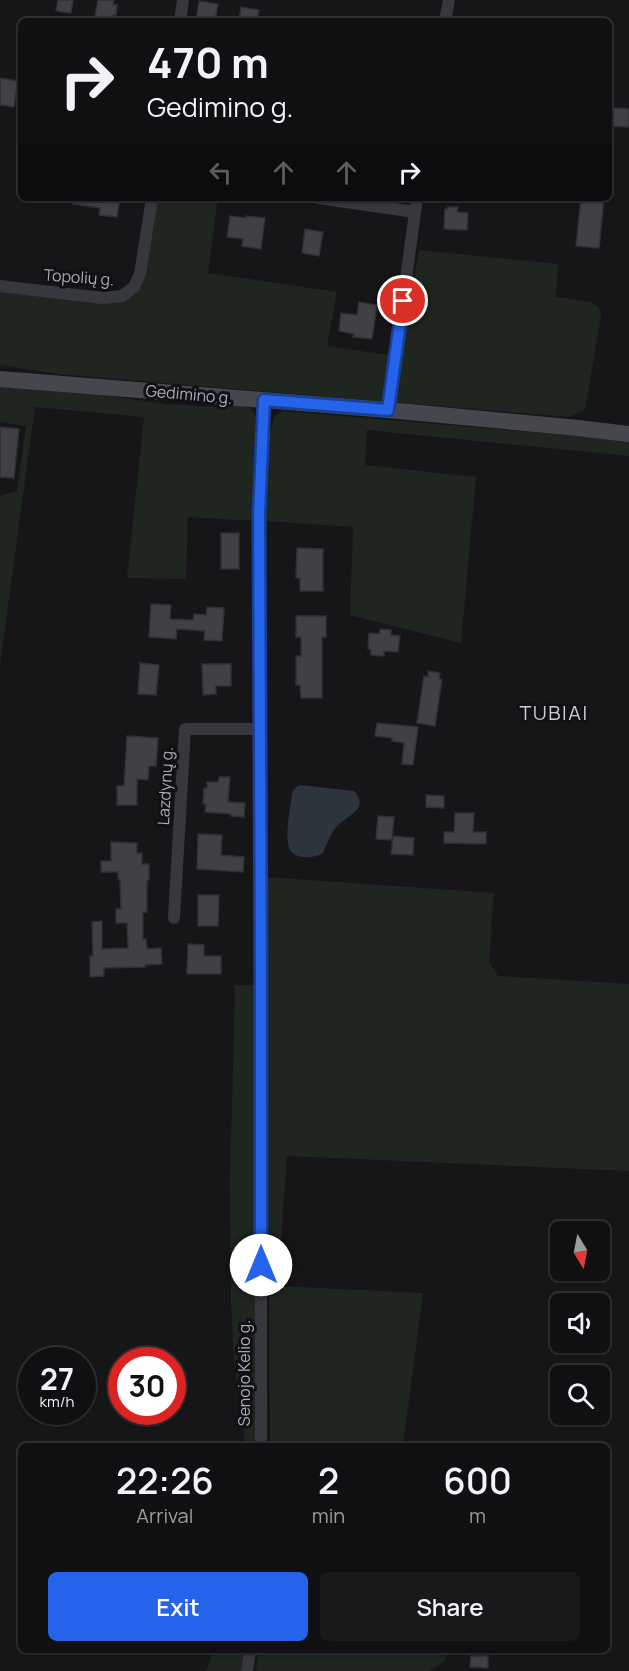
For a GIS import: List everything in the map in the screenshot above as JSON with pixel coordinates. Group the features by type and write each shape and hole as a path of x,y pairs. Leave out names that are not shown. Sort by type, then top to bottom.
{"main road":[{"name":"Gedimino g.","path":"0,379 388,410 629,434"}],"street":[{"path":"180,18 183,0"},
{"path":"446,18 449,0"},
{"name":"Topolių g.","path":"0,286 102,297 122,296 134,287 140,274 152,201"},
{"path":"339,201 415,212"},
{"path":"388,410 417,201"},
{"name":"Senojo Kelio g.","path":"261,1443 259,515 264,400"},
{"name":"Lazdynų g.","path":"174,918 185,729 259,729"},
{"path":"247,1671 250,1653"}],"shaded area":[{"path":"151,201 218,201 208,273 337,292 327,346 401,357 419,250 558,264 556,297 591,302 599,307 601,317 585,409 569,417 57,374 0,365 0,286 102,298 134,287"},
{"path":"0,381 166,404 215,407 241,405 252,409 257,420 255,521 188,517 186,579 127,578 144,417 35,407 0,665 0,496 17,491 26,426 0,422"},
{"path":"283,411 629,441 629,456 367,430 365,465 476,477 461,643 350,615 353,527 265,521 267,452 270,431 274,417"},
{"path":"300,785 354,791 360,803 355,812 336,827 323,853 312,857 295,855 289,846 288,831 292,793"},
{"path":"267,877 494,893 489,962 498,976 629,984 629,1171 287,1156 278,1286 423,1293 403,1443 270,1443"},
{"path":"235,985 255,985 255,1443 244,1443 244,1422 234,1364 230,1182"},
{"path":"213,1653 243,1653 241,1671 206,1671"},
{"path":"259,1653 449,1653 445,1661 430,1671 256,1671"}],"building":[{"path":"58,0 73,0 71,13 56,11"},
{"path":"98,0 114,0 113,5 117,5 116,15 112,15 111,18 95,16"},
{"path":"199,1 218,4 216,18 196,18"},
{"path":"241,7 259,10 258,18 239,18"},
{"path":"0,78 18,81 14,107 0,105"},
{"path":"612,108 629,109 629,127 612,126"},
{"path":"73,201 120,201 117,217 99,215 100,208 73,204"},
{"path":"581,201 604,201 599,248 576,246"},
{"path":"458,207 457,212 468,213 467,230 444,229 445,209"},
{"path":"230,216 265,218 261,249 242,246 243,239 227,237"},
{"path":"305,229 323,232 319,256 302,253"},
{"path":"359,302 377,305 372,339 353,337 354,334 339,331 341,313 357,315"},
{"path":"0,427 19,429 14,478 0,477"},
{"path":"221,533 239,533 239,569 221,569"},
{"path":"297,548 323,549 323,591 300,591 300,578 296,578"},
{"path":"151,604 171,605 170,619 193,620 194,614 206,615 207,607 224,608 222,641 204,640 205,631 177,629 176,639 149,637"},
{"path":"296,616 326,616 326,637 322,637 322,698 301,698 300,685 296,685 296,656 301,656 301,637 296,637"},
{"path":"380,629 391,630 391,635 400,636 398,652 384,651 384,656 371,655 371,650 368,649 369,633 379,634"},
{"path":"140,663 159,665 156,695 138,694"},
{"path":"202,664 231,664 231,686 216,686 216,694 203,695"},
{"path":"428,671 440,673 439,679 442,679 435,726 417,723 424,676 428,677"},
{"path":"377,723 418,727 413,765 402,764 404,743 392,741 392,738 375,736"},
{"path":"127,736 158,738 156,766 149,766 148,780 137,779 137,805 117,805 117,786 124,786"},
{"path":"219,777 230,777 228,802 245,803 244,817 205,812 204,788 207,788 207,782 218,782"},
{"path":"426,795 444,796 444,808 426,807"},
{"path":"455,813 474,813 473,832 486,832 486,844 444,843 444,832 454,832"},
{"path":"378,816 394,817 392,840 376,839"},
{"path":"198,834 222,835 221,855 244,857 243,872 197,869"},
{"path":"393,836 414,838 413,855 391,854"},
{"path":"111,842 137,843 137,853 142,853 142,864 149,864 147,912 143,912 143,939 146,939 147,949 161,948 162,964 145,965 145,967 104,968 104,976 90,977 90,956 93,956 92,922 102,921 102,949 128,948 127,923 116,923 116,909 121,909 118,872 101,872 101,861 111,861"},
{"path":"198,895 219,895 218,926 198,926"},
{"path":"188,944 204,945 204,956 221,956 221,974 187,974"},
{"path":"471,1656 488,1656 488,1668 470,1667"}],"district":[{"name":"TUBIAI","path":"554,713"}],"route":[{"path":"261,1265 259,515 264,400 388,410 403,301"}]}
